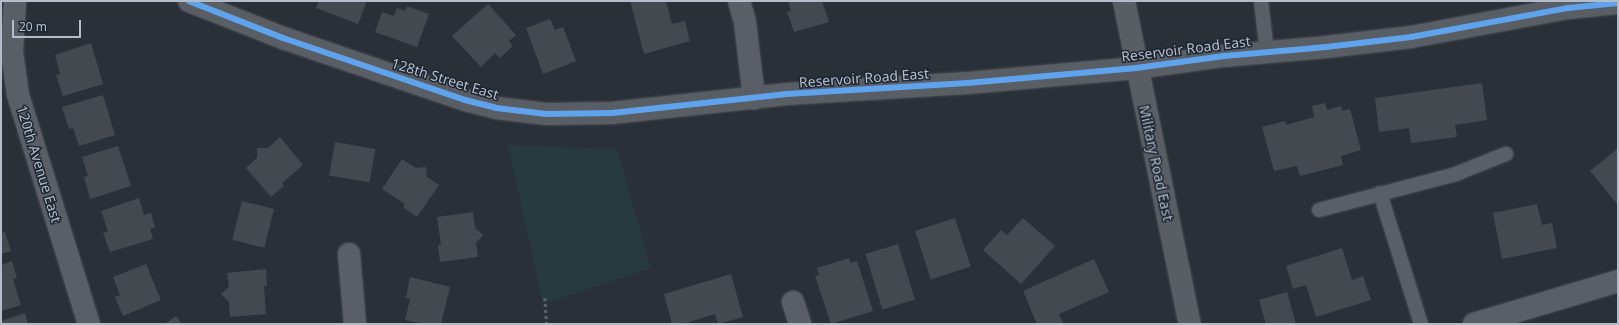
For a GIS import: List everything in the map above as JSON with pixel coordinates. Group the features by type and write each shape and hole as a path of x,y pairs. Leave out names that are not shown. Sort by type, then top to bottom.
{"street":[{"name":"120th Avenue East","path":"15,1 12,52 18,95 88,324"},
{"name":"128th Street East","path":"189,1 215,5 394,78 496,108 547,114 612,113 754,98"},
{"path":"739,1 745,22 754,98"},
{"name":"Military Road East","path":"1124,1 1136,68 1190,324"},
{"name":"Reservoir Road East","path":"754,98 1136,68 1267,52 1411,37 1568,8 1618,3"},
{"path":"349,254 355,324"},
{"path":"1474,324 1618,281"},
{"path":"793,302 800,324"}],"lane":[{"path":"1261,1 1267,52"},
{"path":"1319,210 1456,174 1506,154"},
{"path":"1380,193 1421,324"}],"path":[{"path":"546,298 547,324"}],"green space":[{"path":"508,145 617,149 651,268 543,304"}],"building":[{"path":"319,1 367,1 358,24 316,8"},
{"path":"630,1 666,1 672,24 685,21 690,41 644,54"},
{"path":"788,1 822,1 829,22 794,32 787,12 791,11"},
{"path":"488,4 516,35 509,41 513,46 500,58 495,53 481,67 452,36"},
{"path":"407,6 429,14 417,47 375,32 382,12 394,16 397,8 405,11"},
{"path":"550,19 555,30 563,27 576,61 543,74 526,28"},
{"path":"91,43 103,84 63,96 56,75 60,74 55,55"},
{"path":"1482,83 1487,120 1455,125 1457,137 1411,143 1409,128 1379,132 1375,98"},
{"path":"103,95 115,135 79,146 73,128 69,129 62,107"},
{"path":"1325,103 1327,110 1341,106 1342,111 1350,109 1361,150 1341,156 1343,165 1300,176 1297,166 1274,171 1262,127 1285,121 1286,125 1314,117 1312,106"},
{"path":"280,137 303,165 282,183 284,186 271,197 246,168 257,158 257,148 268,148"},
{"path":"335,142 375,149 369,183 329,175"},
{"path":"118,146 131,186 90,199 84,177 88,176 82,157"},
{"path":"1618,148 1618,205 1590,171"},
{"path":"402,159 416,168 426,167 427,177 439,185 417,217 403,207 405,204 382,189"},
{"path":"139,198 144,215 151,213 155,227 150,229 153,239 110,252 103,233 108,231 101,211"},
{"path":"242,201 274,209 264,248 232,240"},
{"path":"1537,204 1542,225 1552,223 1557,248 1502,259 1493,213"},
{"path":"473,212 475,228 483,235 476,243 478,257 440,262 438,245 441,245 437,217"},
{"path":"955,218 971,267 931,279 915,231"},
{"path":"1023,218 1055,246 1021,284 983,250 1001,230 1007,235"},
{"path":"5,232 11,251 1,254 1,233"},
{"path":"898,244 915,299 882,309 865,254"},
{"path":"1342,248 1352,280 1363,276 1371,300 1316,317 1306,285 1293,289 1286,266"},
{"path":"849,258 851,263 857,261 873,311 831,324 815,276 819,275 817,268"},
{"path":"1094,259 1109,292 1059,314 1063,323 1061,324 1037,324 1023,291"},
{"path":"12,261 17,278 13,279 21,305 1,311 1,265"},
{"path":"146,264 161,300 123,316 115,297 120,295 113,277"},
{"path":"266,269 267,286 264,286 266,314 230,317 229,302 221,294 229,287 227,273"},
{"path":"731,274 743,317 718,324 715,314 683,324 672,324 664,294"},
{"path":"410,277 450,287 441,324 424,324 405,320 410,299 406,298"},
{"path":"1287,292 1296,324 1266,324 1259,300"},
{"path":"25,313 28,324 1,324 1,321"},
{"path":"176,316 182,324 165,324"}],"cycle path":[{"path":"189,1 283,38 465,100 496,108 547,114 612,113 787,94 968,83 1136,68 1224,56 1326,47 1411,37 1568,8 1618,3"}]}
